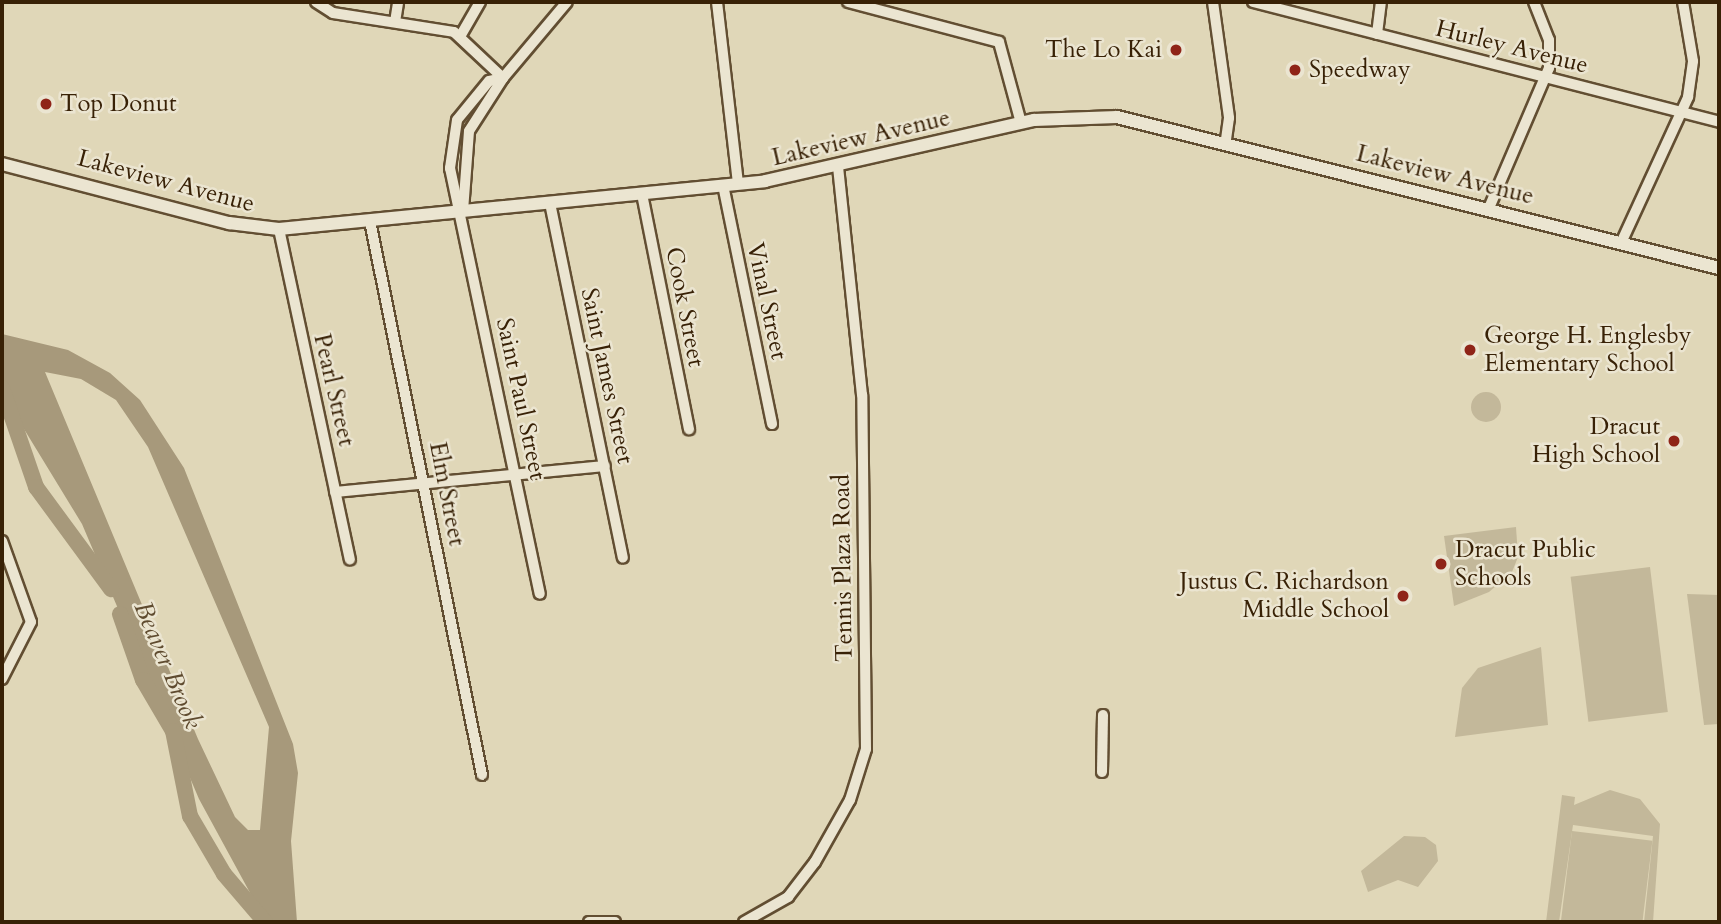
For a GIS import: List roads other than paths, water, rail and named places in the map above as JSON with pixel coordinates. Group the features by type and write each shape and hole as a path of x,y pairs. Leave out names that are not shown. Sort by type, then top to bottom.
{"main road":[{"name":"Lakeview Avenue","path":"2,164 229,223 279,229 738,184 838,167 1021,123 1117,117 1226,139 1719,268"}],"street":[{"path":"316,2 333,13 461,35 503,79"},
{"path":"396,22 398,2"},
{"path":"461,35 480,2"},
{"path":"463,211 469,131 503,79 567,2"},
{"path":"718,2 738,184"},
{"path":"848,2 999,42 1021,123"},
{"path":"1213,2 1229,118 1226,139"},
{"name":"Hurley Avenue","path":"1253,2 1719,122"},
{"path":"1377,34 1381,2"},
{"path":"1489,208 1545,77 1550,47 1534,2"},
{"path":"1621,243 1681,112 1693,61 1683,2"},
{"path":"463,211 452,195 450,167 457,120 489,81 503,79"},
{"name":"Tennis Plaza Road","path":"744,922 766,919 788,897 831,836 866,749 862,395 838,167"},
{"name":"Vinal Street","path":"723,186 772,424"},
{"name":"Cook Street","path":"642,194 689,429"},
{"name":"Saint James Street","path":"550,203 623,558"},
{"name":"Saint Paul Street","path":"463,211 540,594"},
{"name":"Elm Street","path":"370,221 482,775"},
{"name":"Pearl Street","path":"279,229 350,559"},
{"path":"335,492 605,466"},
{"path":"2,541 31,622 2,679"},
{"path":"1102,772 1103,715"},
{"path":"589,922 615,922"}],"waterway":[{"name":"Beaver Brook","path":"2,388 36,487 111,589"},
{"name":"Beaver Brook","path":"120,614 143,680 173,731 190,816 224,874 265,922"}],"place":[{"name":"The Lo Kai","path":"1176,50"},
{"name":"Speedway","path":"1295,70"},
{"name":"Top Donut","path":"46,104"},
{"name":"George H. Englesby Elementary School","path":"1470,350"},
{"name":"Dracut High School","path":"1674,441"},
{"name":"Dracut Public Schools","path":"1441,564"},
{"name":"Justus C. Richardson Middle School","path":"1403,596"}]}
